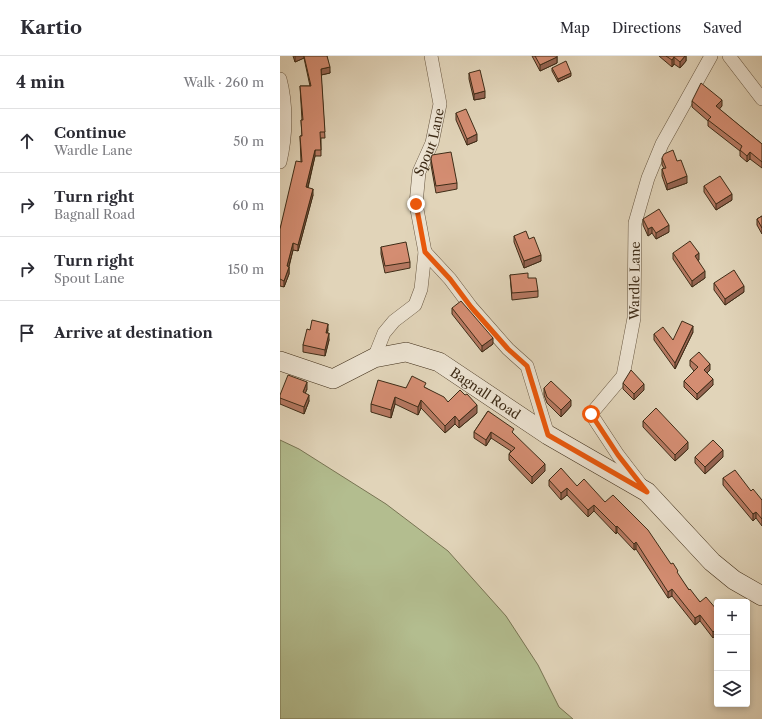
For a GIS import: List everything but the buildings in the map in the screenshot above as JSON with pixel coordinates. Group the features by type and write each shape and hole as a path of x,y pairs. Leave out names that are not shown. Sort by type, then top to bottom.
{"street":[{"name":"Spout Lane","path":"374,358 384,333 394,321 415,305 421,289 425,252 416,204 419,172 432,143 440,104 431,56"},
{"name":"Wardle Lane","path":"647,492 618,455 591,414 623,376 634,318 635,223 648,178 662,144 711,56"},
{"path":"729,56 762,99"},
{"path":"280,79 283,90 284,144 280,162"},
{"path":"425,252 450,279 471,307 508,349 527,366 548,435"},
{"name":"Bagnall Road","path":"280,361 333,379 374,358 406,352 439,362 548,435 647,492 712,562 734,580 762,596"}],"green space":[{"path":"280,440 299,449 386,504 448,551 506,616 538,665 559,707 573,719 280,719"}],"route":[{"path":"416,204 425,252 450,279 471,307 508,349 527,366 548,435 647,492 618,455 591,414"}]}
